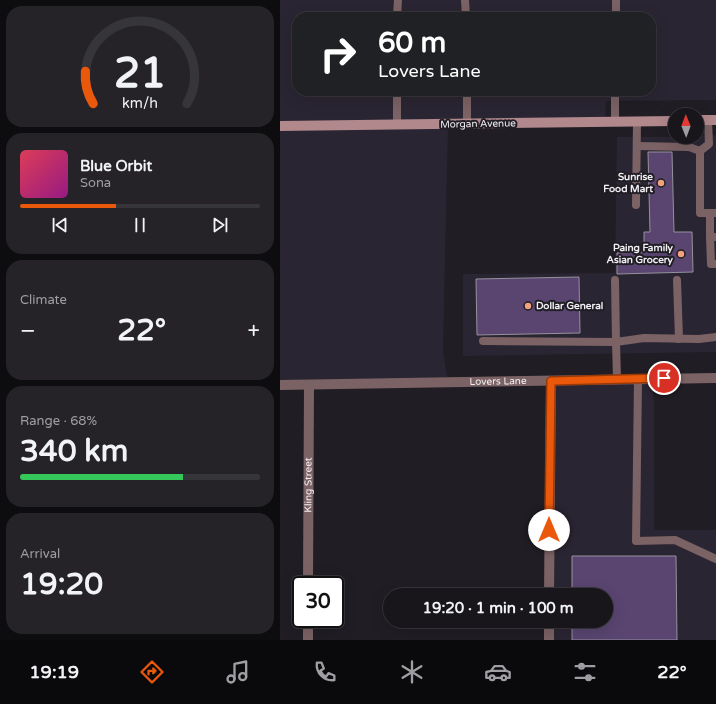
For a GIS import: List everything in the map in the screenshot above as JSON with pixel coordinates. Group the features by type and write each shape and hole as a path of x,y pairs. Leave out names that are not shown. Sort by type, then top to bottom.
{"street":[{"name":"Morgan Avenue","path":"280,126 668,121"},
{"name":"Lovers Lane","path":"280,385 716,378"},
{"path":"549,588 551,381"},
{"name":"Kling Street","path":"308,576 309,385"},
{"path":"308,628 308,640"},
{"path":"549,628 549,640"}],"lane":[{"path":"397,12 398,0"},
{"path":"466,0 466,12"},
{"path":"616,0 616,12"},
{"path":"396,125 397,96"},
{"path":"467,96 467,124"},
{"path":"615,96 615,122"},
{"path":"700,151 709,144 712,120"},
{"path":"636,205 637,121"},
{"path":"637,146 689,147 700,151"},
{"path":"700,151 700,213 713,213 711,264 716,264"},
{"path":"615,280 617,379"},
{"path":"677,280 679,339"},
{"path":"483,341 616,342 644,338 699,339 716,337"},
{"path":"638,379 636,541 675,540 716,560"}],"shaded area":[{"path":"280,0 716,0 716,100 606,101 605,122 448,124 443,351 448,382 280,385"},
{"path":"716,135 716,352 463,356 463,274 615,273 617,137 668,137 668,144 704,144 704,136"},
{"path":"651,379 654,401 654,530 716,530 716,640 549,640 549,628 613,628 613,588 549,588 551,381"}],"building":[{"path":"648,152 672,152 674,232 692,232 693,272 617,274 617,253 644,252 644,232 650,232"},
{"name":"Dollar General","path":"579,277 580,333 477,335 476,279"},
{"path":"572,556 676,556 677,640 572,640 572,628 613,628 613,588 572,588"}],"place":[{"name":"Sunrise Food Mart","path":"661,183"},
{"name":"Paing Family Asian Grocery","path":"681,254"},
{"name":"Dollar General","path":"528,306"}],"route":[{"path":"549,530 551,381 664,378"}]}
